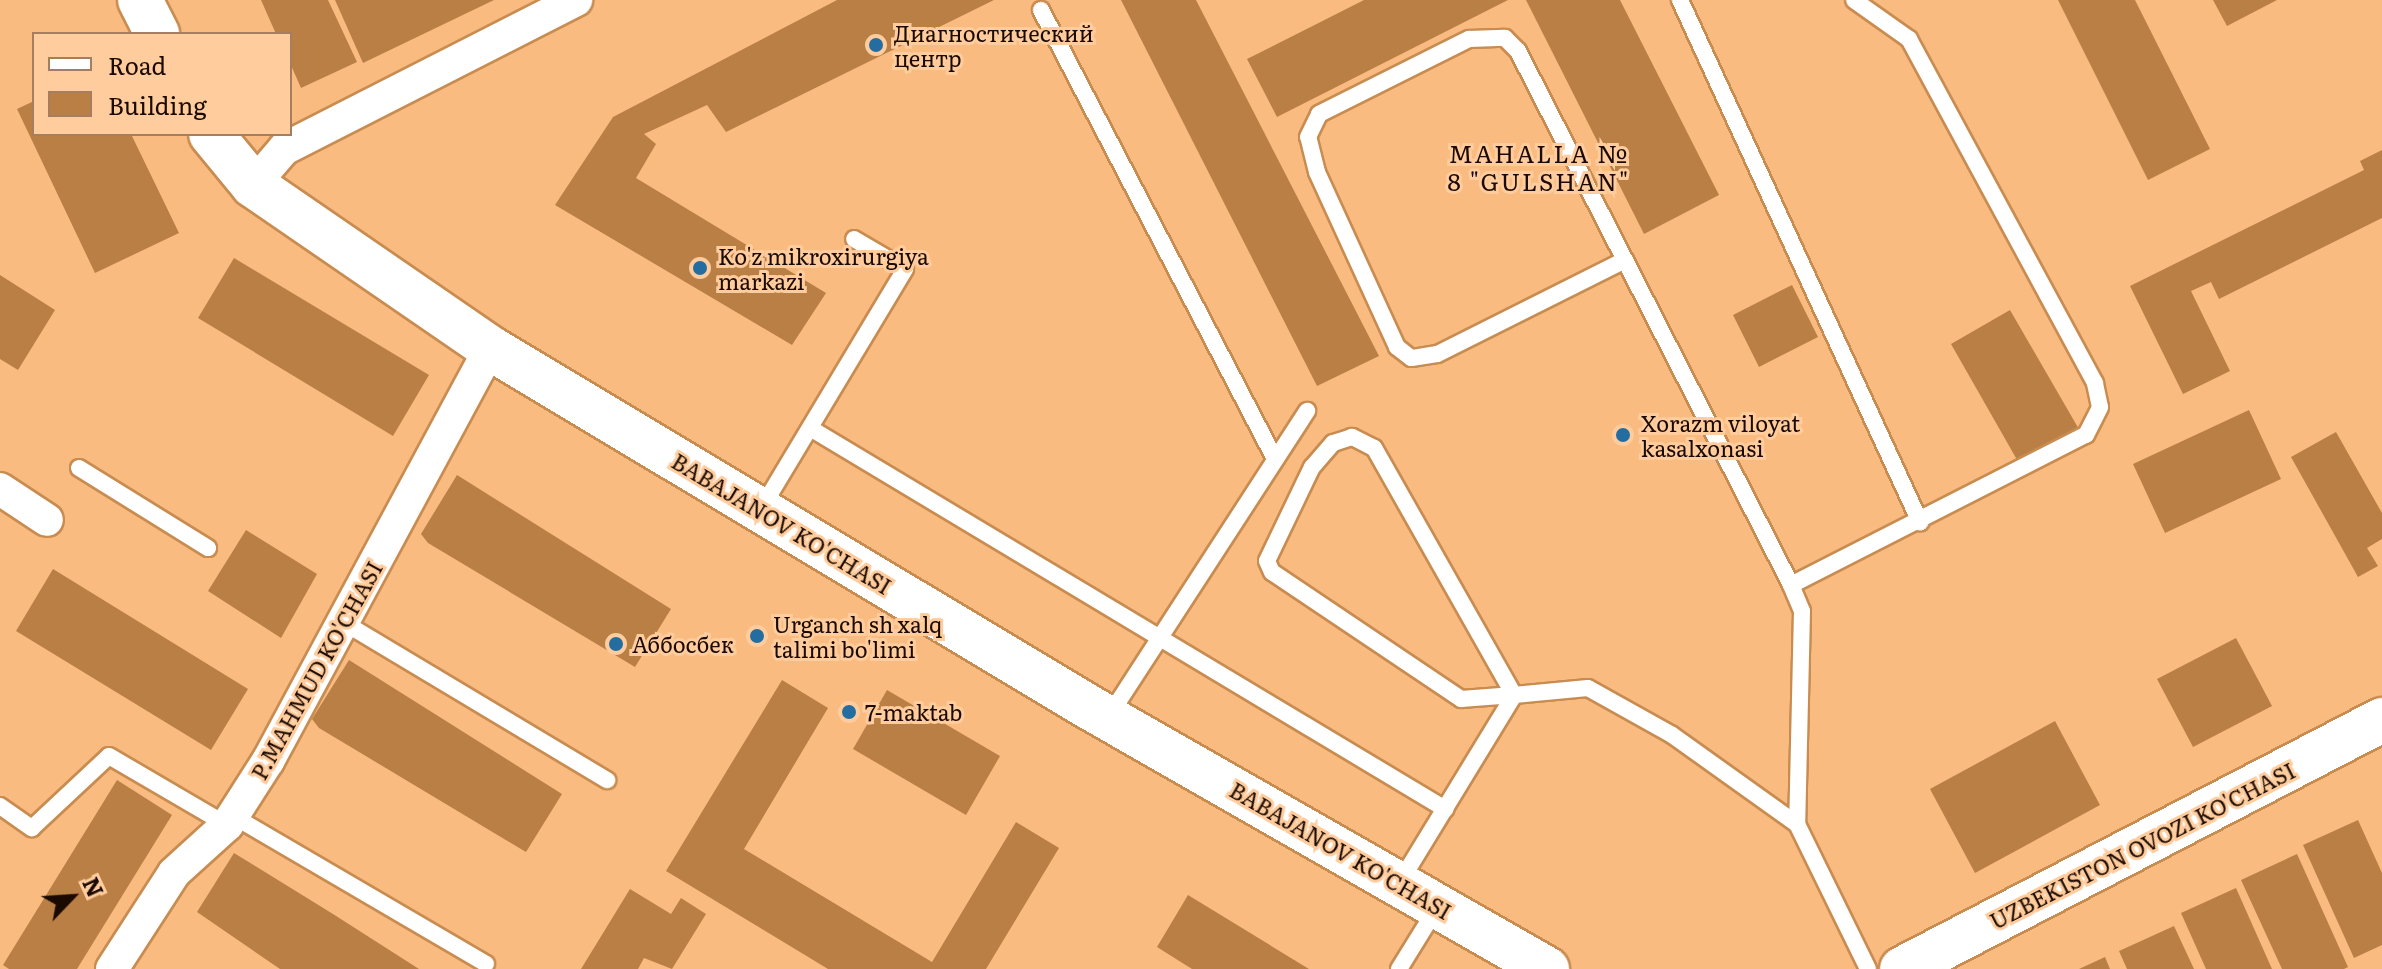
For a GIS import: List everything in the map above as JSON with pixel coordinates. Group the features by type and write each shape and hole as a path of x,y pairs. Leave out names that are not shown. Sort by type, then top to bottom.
{"street":[{"path":"140,0 156,32"},
{"path":"253,185 284,149 576,0"},
{"name":"BABAJANOV KO'CHASI","path":"213,136 253,185 490,348 1108,718 1547,969"},
{"name":"P.MAHMUD KO'CHASI","path":"112,969 174,873 230,820 343,622 490,348"},
{"path":"0,489 47,520"},
{"name":"UZBEKISTON OVOZI KO'CHASI","path":"1902,969 2382,720"}],"lane":[{"path":"1680,0 1920,522"},
{"path":"1791,585 2086,435 2100,393 1909,39 1854,0"},
{"path":"1041,10 1275,459"},
{"path":"1625,260 1437,354 1411,358 1397,347 1308,137 1319,114 1469,39 1505,38 1625,260 1791,585 1805,640 1797,824"},
{"path":"760,510 905,269 854,239"},
{"path":"1108,718 1160,633 1307,411"},
{"path":"810,428 1160,633 1445,809"},
{"path":"1514,695 1374,448 1366,438 1333,443 1281,524 1267,561 1272,572 1461,699 1514,695 1588,688 1672,735 1797,824 1868,969"},
{"path":"79,468 208,548"},
{"path":"343,622 607,780"},
{"path":"1399,883 1514,695"},
{"path":"0,806 32,828 109,756 230,820 486,964"},
{"path":"1399,969 1438,905"}],"building":[{"path":"261,0 328,0 357,62 301,88 292,68 292,32 275,32"},
{"path":"335,0 494,0 363,63"},
{"path":"837,0 994,0 726,132 707,105 644,134 656,144 636,178 826,293 792,345 555,205 613,117"},
{"path":"1121,0 1196,0 1379,356 1317,386"},
{"path":"1364,0 1508,0 1277,117 1247,59"},
{"path":"1526,0 1620,0 1719,195 1644,234"},
{"path":"2058,0 2135,0 2210,149 2148,180"},
{"path":"2213,0 2277,0 2227,26"},
{"path":"32,102 32,136 132,136 179,233 95,273 17,109"},
{"path":"2382,150 2382,218 2219,299 2211,282 2191,291 2230,371 2183,394 2130,286 2364,170 2360,161"},
{"path":"234,258 429,375 393,436 198,318"},
{"path":"0,275 55,310 18,370 0,359"},
{"path":"1792,285 1818,337 1759,367 1733,315"},
{"path":"2010,310 2080,431 2020,465 1951,344"},
{"path":"2249,410 2281,479 2165,533 2133,464"},
{"path":"2336,432 2382,513 2382,539 2367,548 2378,566 2358,577 2291,457"},
{"path":"457,475 671,609 635,667 428,543 421,534"},
{"path":"246,530 317,574 281,638 208,591"},
{"path":"53,569 248,689 211,750 16,631"},
{"path":"2236,638 2272,706 2193,747 2157,679"},
{"path":"349,660 562,794 526,852 319,728 312,719"},
{"path":"782,680 828,708 744,849 932,962 1016,822 1059,848 986,969 828,969 666,871"},
{"path":"887,690 1000,756 966,815 853,749"},
{"path":"2055,721 2100,805 1975,873 1930,789"},
{"path":"117,780 172,815 77,969 9,969 3,965"},
{"path":"2358,820 2382,873 2382,945 2354,958 2303,845"},
{"path":"234,853 419,969 280,969 197,912"},
{"path":"2297,854 2348,967 2344,969 2282,969 2241,880"},
{"path":"2236,888 2272,969 2206,969 2181,913"},
{"path":"630,889 671,914 681,898 706,914 672,969 644,958 638,969 581,969"},
{"path":"1188,895 1309,969 1192,969 1157,947"},
{"path":"2174,926 2194,969 2127,969 2119,951"},
{"path":"2105,957 2110,969 2079,969"}],"place":[{"name":"Диагностический центр","path":"876,45"},
{"name":"Ko'z mikroxirurgiya markazi","path":"700,268"},
{"name":"Xorazm viloyat kasalxonasi","path":"1623,435"},
{"name":"Urganch sh xalq talimi bo'limi","path":"757,636"},
{"name":"Аббосбек","path":"616,644"},
{"name":"7-maktab","path":"849,712"}],"district":[{"name":"MAHALLA № 8 \"GULSHAN\"","path":"1539,167"}]}
